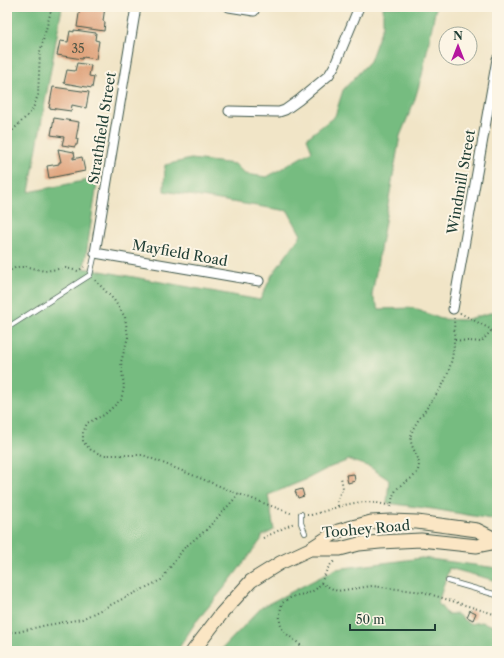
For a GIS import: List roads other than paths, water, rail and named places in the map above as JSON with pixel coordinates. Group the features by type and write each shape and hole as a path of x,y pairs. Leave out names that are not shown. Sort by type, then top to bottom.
{"main road":[{"name":"Toohey Road","path":"193,651 222,613 251,581 280,563 310,549 338,531 371,522 391,520 476,530 497,541"},
{"name":"Toohey Road","path":"310,549 340,549 359,544 421,540 477,546 497,541"}],"street":[{"name":"Strathfield Street","path":"94,257 136,7"},
{"path":"229,7 254,11"},
{"path":"229,111 279,112 285,110 299,100 329,75 335,65 359,7"},
{"name":"Windmill Street","path":"453,309 497,59"},
{"name":"Mayfield Road","path":"94,257 259,281"}],"lane":[{"path":"7,328 90,275 94,257"},
{"path":"301,514 301,523 305,533"},
{"path":"448,581 497,595"}]}
